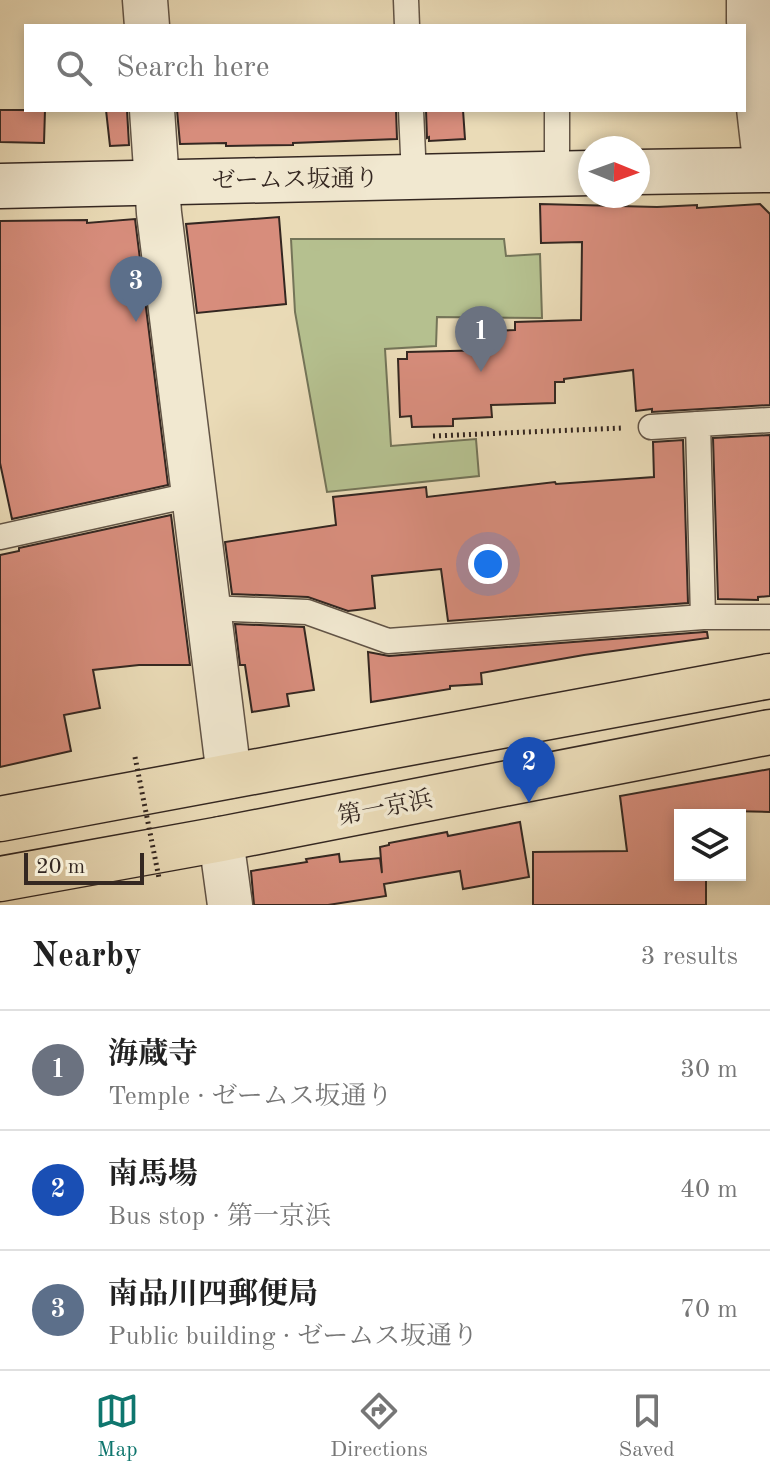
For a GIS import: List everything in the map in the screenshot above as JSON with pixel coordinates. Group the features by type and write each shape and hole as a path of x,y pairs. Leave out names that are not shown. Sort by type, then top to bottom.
{"highway":[{"path":"0,819 770,676"},
{"name":"第一京浜","path":"0,879 770,732"}],"street":[{"path":"145,0 147,24"},
{"path":"650,172 768,170 749,0"},
{"path":"152,112 156,182 229,776"},
{"name":"ゼームス坂通り","path":"0,186 573,173"},
{"path":"221,839 230,905"}],"lane":[{"path":"406,0 407,24"},
{"path":"411,112 414,177"},
{"path":"558,112 573,173"},
{"path":"651,427 770,420"},
{"path":"698,424 703,617"},
{"path":"0,537 195,494"},
{"path":"208,608 307,612 388,641 703,617 770,617"}],"path":[{"path":"433,436 651,427"},
{"path":"135,757 159,878"}],"green space":[{"path":"291,239 504,239 506,256 540,254 542,318 437,317 436,346 385,349 391,446 476,439 479,476 327,492 295,312"}],"building":[{"path":"0,110 45,112 44,143 0,142"},
{"path":"106,112 127,112 129,145 110,146"},
{"path":"177,112 396,112 397,139 293,145 180,144"},
{"path":"426,112 463,112 465,139 429,141"},
{"path":"540,204 578,205 578,208 697,205 697,208 760,204 770,214 770,405 636,411 633,370 555,382 555,403 491,405 492,417 453,419 453,426 412,427 411,416 400,417 398,359 407,359 407,352 493,350 492,331 515,330 515,322 581,320 582,242 541,243"},
{"path":"279,217 286,304 197,313 186,224"},
{"path":"135,219 168,485 12,519 0,463 0,221 87,220 87,223"},
{"path":"770,435 770,596 758,597 758,600 718,599 713,438"},
{"path":"683,440 688,603 448,621 441,569 372,576 375,608 348,611 308,597 232,594 225,542 336,525 333,497 426,487 427,497 555,482 654,477 653,442"},
{"path":"171,515 190,665 139,665 93,670 100,708 64,715 71,751 0,767 0,555 19,551 19,548"},
{"path":"235,624 304,627 314,690 287,694 289,706 252,712 245,665 240,665"},
{"path":"707,632 708,638 481,673 482,684 450,686 450,689 371,702 368,652 389,656"},
{"path":"770,769 770,812 674,809 674,881 706,881 706,905 533,905 533,852 627,851 620,796"},
{"path":"520,822 529,877 463,889 460,871 384,884 386,896 328,905 254,905 251,871 339,854 340,862 380,858 382,873 380,847 389,843 447,832 448,836"}],"place":[{"name":"南品川四郵便局","path":"136,322"},
{"name":"海蔵寺","path":"481,372"},
{"name":"南馬場","path":"529,803"}]}
